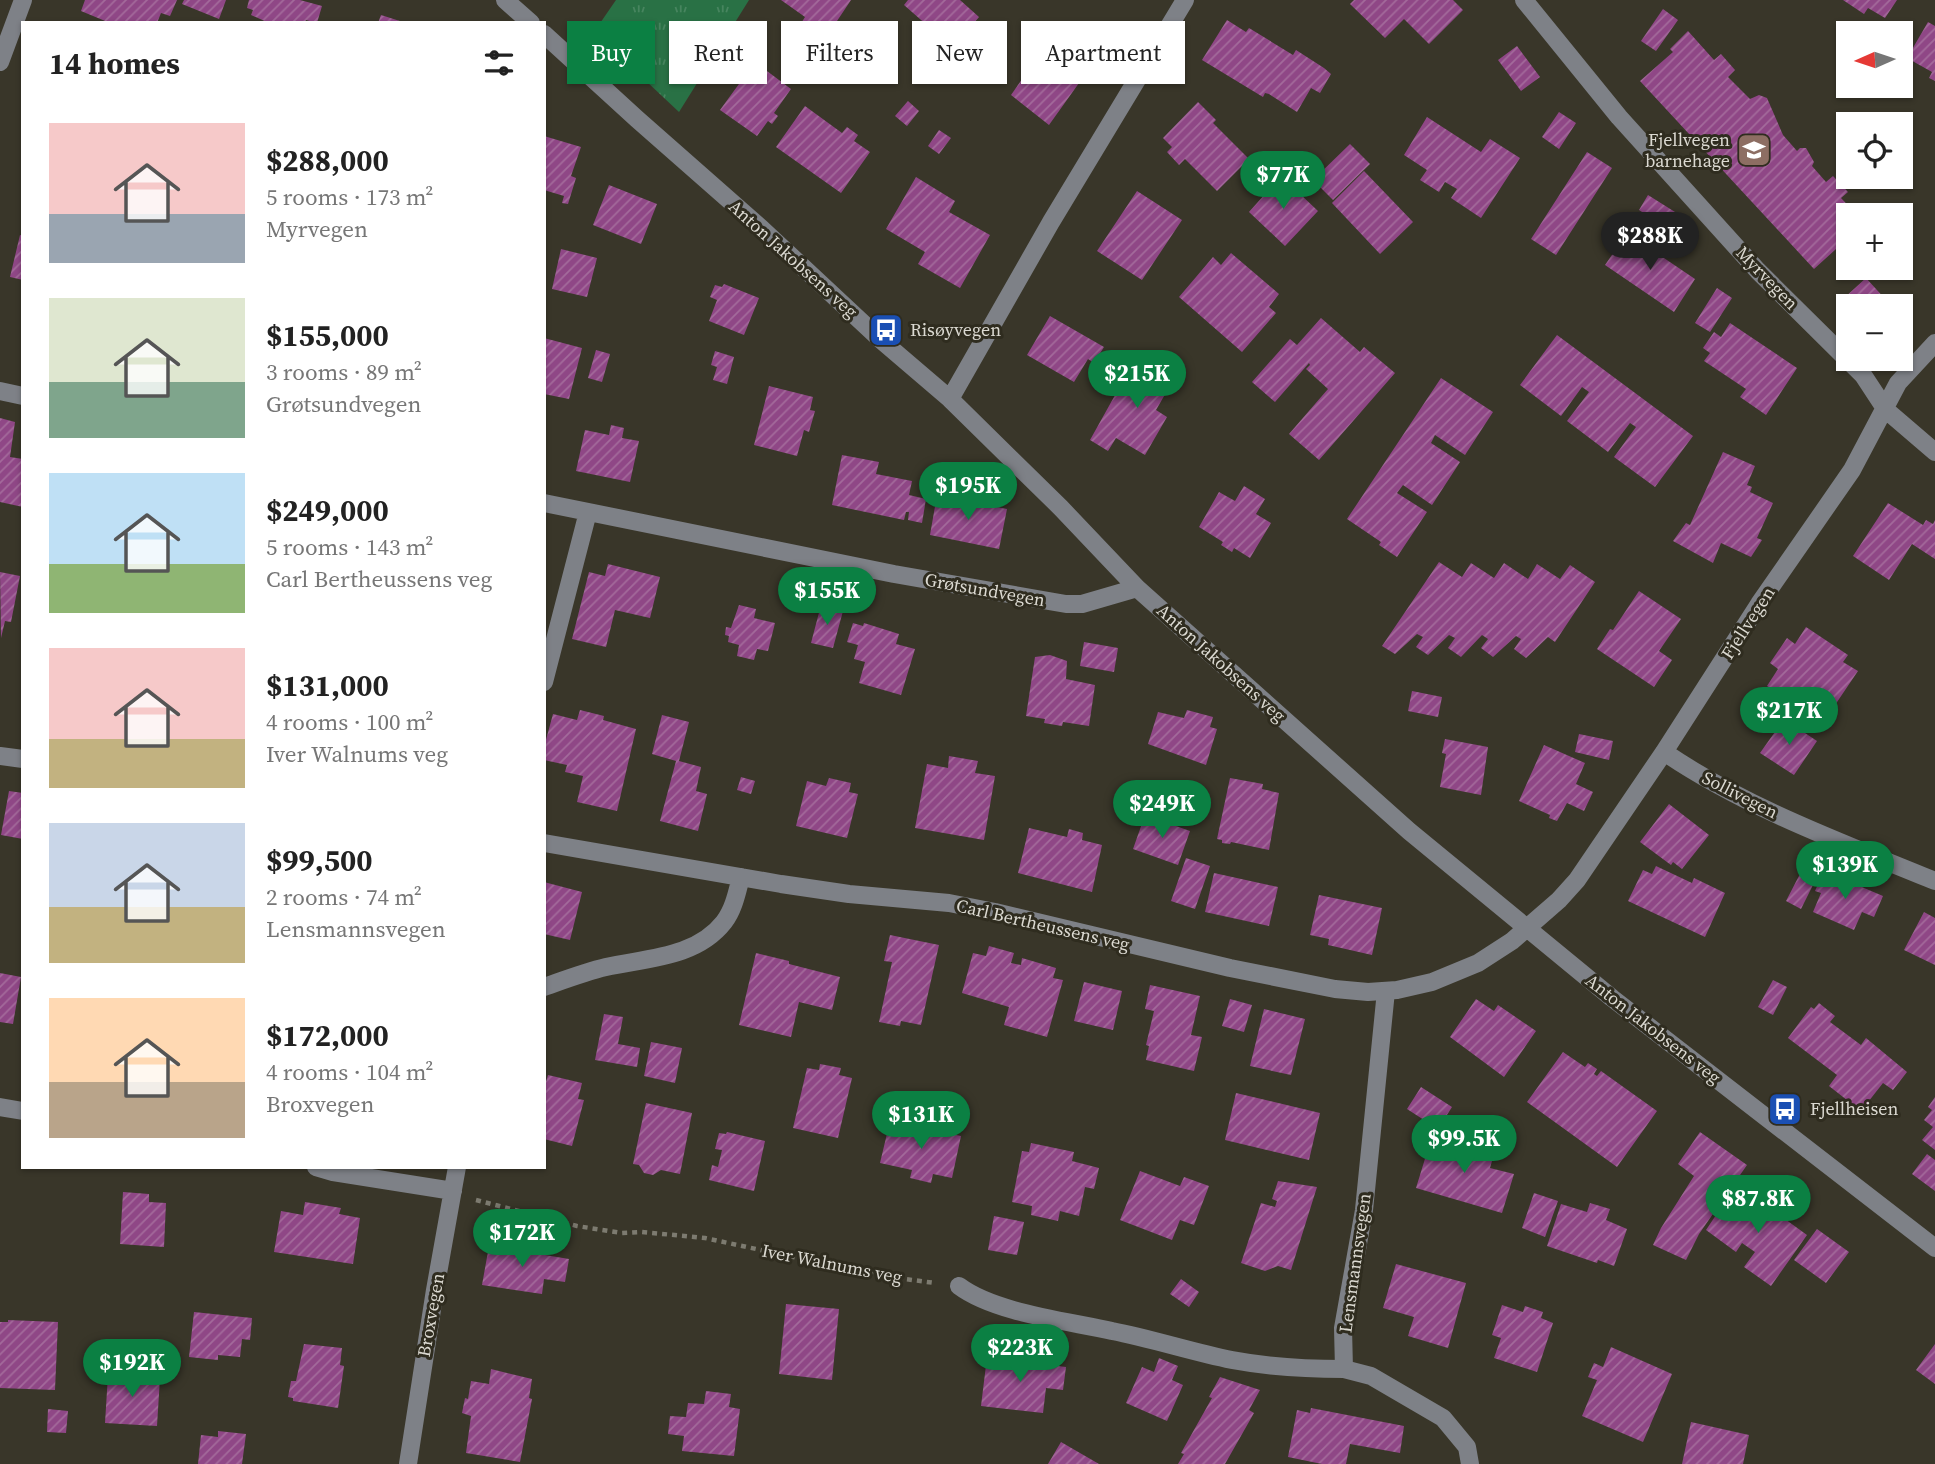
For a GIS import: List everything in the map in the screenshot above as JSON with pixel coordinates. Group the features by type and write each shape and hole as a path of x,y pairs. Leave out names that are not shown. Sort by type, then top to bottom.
{"street":[{"path":"0,62 23,0"},
{"path":"505,0 529,21"},
{"path":"950,399 1051,222 1185,0"},
{"name":"Myrvegen","path":"1524,0 1619,117 1758,271 1863,374 1886,410 1935,452"},
{"name":"Anton Jakobsens veg","path":"546,36 762,229 881,340 950,399 1061,508 1137,588 1409,831 1643,1023 1864,1190 1935,1248"},
{"name":"Fjellvegen","path":"1527,929 1566,894 1577,880 1664,752 1759,604 1853,470 1898,383 1935,343"},
{"path":"0,391 21,396"},
{"name":"Grøtsundvegen","path":"546,503 894,574 1066,604 1082,604 1137,588"},
{"path":"546,674 588,512"},
{"name":"Sollivegen","path":"1664,752 1717,785 1773,812 1935,881"},
{"path":"0,755 21,759"},
{"name":"Carl Bertheussens veg","path":"546,843 849,894 948,903 1289,981 1368,992 1432,982 1457,973 1478,963 1527,929"},
{"path":"546,987 606,967 659,958 701,942 718,930 726,920 733,908 741,877"},
{"name":"Lensmannsvegen","path":"1344,1369 1343,1328 1364,1210 1386,991"},
{"path":"0,1107 21,1111"},
{"path":"327,1169 453,1191"},
{"name":"Broxvegen","path":"408,1464 457,1169"},
{"path":"959,1286 968,1293 1016,1311 1136,1336 1200,1353 1295,1369 1344,1369 1371,1376 1443,1418 1467,1447 1470,1464"}],"path":[{"name":"Iver Walnums veg","path":"453,1191 468,1198 577,1226 622,1233 642,1232 705,1238 863,1272 886,1272 905,1279 959,1286"}],"green space":[{"path":"616,0 749,0 736,21 669,21 669,84 696,84 679,112 649,84 655,84 655,21 602,21"}],"building":[{"path":"85,0 177,0 170,16 161,13 158,21 105,21 81,11"},
{"path":"184,0 226,0 219,19 182,4"},
{"path":"249,0 300,0 322,6 318,21 264,21 251,15 253,10 247,8"},
{"path":"781,0 851,0 837,21 802,21 805,17"},
{"path":"908,0 960,0 979,17 976,21 922,21 904,5"},
{"path":"1354,0 1453,0 1463,10 1429,44 1404,19 1385,38 1350,4"},
{"path":"1843,0 1897,0 1885,18 1868,8 1864,14"},
{"path":"1663,9 1678,20 1656,51 1641,41"},
{"path":"381,15 400,21 379,21"},
{"path":"1227,20 1246,32 1249,28 1293,55 1296,50 1324,68 1331,74 1320,93 1311,88 1297,112 1269,94 1265,93 1263,97 1202,60"},
{"path":"1928,22 1935,26 1935,81 1929,78 1932,72 1913,61 1913,48"},
{"path":"1688,31 1714,60 1721,54 1735,70 1728,77 1750,99 1759,95 1767,98 1783,135 1797,151 1806,148 1814,162 1812,166 1826,182 1833,176 1836,179 1836,189 1845,189 1848,192 1841,198 1846,203 1836,203 1836,249 1814,269 1640,81 1673,52 1670,49"},
{"path":"1517,46 1540,77 1521,91 1498,60"},
{"path":"767,71 791,89 774,113 778,116 772,124 768,121 757,136 720,110 739,84 767,84"},
{"path":"1021,81 1021,84 1078,84 1049,125 1011,95"},
{"path":"908,101 919,111 907,126 895,116"},
{"path":"1198,102 1216,120 1213,123 1249,159 1217,191 1185,159 1179,165 1167,152 1172,147 1163,138"},
{"path":"805,106 842,133 847,127 858,135 854,141 870,152 841,193 776,147"},
{"path":"1559,112 1576,123 1559,149 1542,137"},
{"path":"1427,117 1481,152 1490,139 1520,158 1481,218 1451,198 1457,189 1445,182 1439,192 1420,180 1427,170 1404,155"},
{"path":"939,130 951,138 939,154 928,146"},
{"path":"546,137 581,147 571,176 576,178 568,204 562,203 564,196 546,191"},
{"path":"1350,144 1370,164 1333,200 1313,180"},
{"path":"1587,152 1612,168 1556,255 1531,239"},
{"path":"1364,171 1413,222 1380,254 1332,203"},
{"path":"1281,176 1318,211 1285,246 1249,212"},
{"path":"916,177 955,201 949,212 990,235 960,288 918,264 925,252 886,229"},
{"path":"609,185 657,204 641,244 593,225"},
{"path":"1137,191 1182,220 1142,280 1097,251"},
{"path":"1648,195 1675,212 1665,227 1639,210"},
{"path":"1627,233 1695,279 1674,312 1605,265"},
{"path":"20,235 21,280 10,277"},
{"path":"561,249 597,258 587,297 552,289"},
{"path":"1231,253 1279,294 1269,307 1276,313 1242,352 1179,297 1213,257 1221,265"},
{"path":"1864,280 1868,280 1881,294 1848,294"},
{"path":"724,284 759,298 744,335 709,321 717,300 710,297 715,285 722,287"},
{"path":"1717,288 1732,298 1710,332 1695,323"},
{"path":"1050,316 1104,347 1094,363 1088,359 1074,382 1027,355"},
{"path":"1321,318 1360,352 1364,347 1395,373 1319,460 1289,434 1328,389 1306,369 1309,363 1275,402 1252,382 1290,339 1297,345"},
{"path":"1730,323 1797,368 1766,415 1740,397 1746,389 1704,361 1710,353 1703,348 1714,332 1721,337"},
{"path":"1557,335 1693,436 1655,487 1614,457 1636,427 1630,423 1608,452 1567,421 1589,392 1582,387 1561,416 1520,385"},
{"path":"546,339 582,348 569,399 546,394"},
{"path":"596,350 610,354 602,382 588,378"},
{"path":"715,351 734,357 727,384 713,380 717,367 711,365"},
{"path":"1152,357 1178,372 1156,410 1167,417 1145,455 1116,438 1108,451 1090,440 1119,388 1122,386 1127,389 1132,380 1139,384"},
{"path":"1441,378 1493,412 1465,455 1435,435 1431,443 1460,462 1432,505 1403,485 1397,493 1427,512 1397,557 1379,545 1381,542 1347,519"},
{"path":"769,386 813,397 810,410 815,411 809,432 804,430 797,456 754,445"},
{"path":"0,418 15,422 10,457 21,459 21,507 0,502"},
{"path":"611,425 624,428 622,438 639,441 630,482 576,471 585,430 609,435"},
{"path":"1723,452 1755,466 1747,485 1752,487 1750,492 1773,503 1757,538 1762,540 1751,557 1721,543 1713,563 1673,541 1686,523 1690,525"},
{"path":"842,455 879,462 876,474 912,481 909,495 926,499 922,523 908,520 909,512 906,512 904,520 832,505"},
{"path":"1244,486 1265,499 1256,514 1271,523 1250,558 1234,548 1232,552 1221,545 1223,542 1199,527 1219,492 1235,501"},
{"path":"937,495 965,503 966,501 1007,509 999,549 930,535"},
{"path":"1888,503 1923,525 1926,520 1933,524 1935,520 1935,559 1912,544 1889,580 1853,556"},
{"path":"1439,562 1462,577 1471,563 1494,578 1504,563 1528,579 1537,564 1560,579 1570,565 1595,582 1555,642 1548,637 1526,658 1514,649 1521,639 1516,636 1493,657 1481,648 1488,639 1482,635 1461,657 1448,648 1455,638 1449,635 1428,655 1416,647 1423,637 1417,634 1395,654 1382,646"},
{"path":"608,564 660,577 650,618 615,610 606,647 572,639 589,572 605,576"},
{"path":"0,572 20,576 11,622 5,621 1,638"},
{"path":"1639,591 1681,619 1659,651 1672,660 1654,687 1597,649"},
{"path":"739,605 756,609 754,618 775,623 768,651 757,649 754,660 737,656 739,645 728,642 729,636 725,635 726,627 731,628"},
{"path":"821,605 843,611 833,648 811,643"},
{"path":"853,623 863,626 864,623 899,634 896,644 915,649 901,695 859,683 865,662 854,659 858,645 847,642"},
{"path":"1806,627 1848,655 1843,662 1858,671 1835,705 1820,695 1808,714 1767,686 1778,669 1770,663 1787,638 1795,644"},
{"path":"1084,642 1118,648 1114,672 1080,666"},
{"path":"1050,655 1067,661 1066,679 1095,685 1089,726 1063,722 1062,726 1044,723 1045,719 1026,716 1035,657"},
{"path":"1412,691 1442,697 1438,717 1408,711"},
{"path":"580,710 636,729 617,811 577,802 583,776 565,772 567,765 546,760 546,740 553,714 577,720"},
{"path":"1187,710 1213,717 1210,727 1217,729 1206,765 1148,744 1158,712 1184,718"},
{"path":"662,715 689,722 679,761 701,767 696,791 707,794 698,831 660,821 676,761 652,754"},
{"path":"1784,719 1817,741 1794,775 1760,753"},
{"path":"1579,734 1613,741 1609,760 1575,752"},
{"path":"1445,739 1488,747 1481,795 1440,787 1446,754 1442,753"},
{"path":"1544,745 1585,763 1576,784 1593,792 1584,811 1567,803 1557,821 1519,801"},
{"path":"949,756 978,761 975,773 995,776 984,840 915,828 927,764 948,768"},
{"path":"741,777 755,781 751,794 737,790"},
{"path":"829,778 851,783 849,792 858,794 847,838 796,826 807,781 826,786"},
{"path":"1230,778 1263,784 1262,789 1279,793 1269,850 1231,842 1222,843 1222,840 1217,839"},
{"path":"9,791 21,793 21,839 1,835"},
{"path":"1669,804 1709,835 1682,869 1673,862 1671,865 1640,842"},
{"path":"1145,815 1190,831 1178,865 1133,849"},
{"path":"1029,828 1067,837 1069,829 1083,833 1082,840 1102,845 1092,892 1018,873"},
{"path":"1186,858 1210,866 1195,909 1171,901"},
{"path":"1656,866 1692,883 1694,878 1725,893 1705,937 1628,901 1643,870 1652,874"},
{"path":"1824,871 1883,896 1874,917 1862,912 1854,930 1813,912 1821,893 1815,891"},
{"path":"1801,872 1816,879 1801,909 1786,901"},
{"path":"1214,873 1278,887 1269,926 1205,912"},
{"path":"546,883 582,892 570,940 546,934"},
{"path":"1319,895 1382,908 1372,955 1328,945 1329,939 1310,935"},
{"path":"1924,912 1935,918 1935,965 1904,950"},
{"path":"890,935 939,945 921,1025 901,1021 900,1026 879,1022 892,962 884,961"},
{"path":"989,946 1014,953 1011,963 1021,965 1022,958 1056,968 1053,978 1063,980 1047,1037 1004,1025 1009,1007 962,993 973,953 986,956"},
{"path":"756,953 840,977 832,1010 799,1002 791,1037 739,1025"},
{"path":"0,973 21,977 13,1024 0,1022"},
{"path":"1773,980 1787,987 1773,1015 1758,1007"},
{"path":"1084,982 1122,991 1113,1030 1074,1021"},
{"path":"1150,985 1200,996 1191,1035 1202,1037 1194,1071 1146,1060 1149,1046 1146,1045 1154,1011 1145,1009"},
{"path":"1230,999 1252,1005 1244,1032 1222,1026"},
{"path":"1476,999 1494,1011 1498,1005 1536,1031 1504,1077 1450,1037"},
{"path":"1819,1003 1835,1016 1830,1022 1861,1045 1866,1038 1907,1072 1893,1090 1883,1083 1861,1111 1829,1086 1837,1075 1788,1038 1811,1007 1814,1009"},
{"path":"1264,1009 1305,1019 1291,1075 1250,1066"},
{"path":"604,1014 623,1017 618,1044 640,1048 637,1067 595,1060"},
{"path":"651,1042 682,1048 675,1083 644,1076"},
{"path":"1563,1052 1585,1067 1588,1063 1597,1069 1594,1074 1597,1076 1601,1071 1657,1111 1617,1167 1527,1102"},
{"path":"820,1064 841,1068 839,1075 852,1078 838,1138 793,1128 807,1068 819,1070"},
{"path":"548,1075 582,1083 578,1099 584,1100 572,1146 546,1140"},
{"path":"1421,1087 1452,1107 1438,1129 1407,1109"},
{"path":"1236,1093 1320,1113 1309,1160 1225,1140"},
{"path":"1935,1097 1935,1150 1922,1140 1933,1127 1924,1120 1932,1110 1928,1107"},
{"path":"646,1103 692,1113 680,1174 661,1170 653,1175 644,1173 639,1165 633,1164"},
{"path":"890,1121 961,1136 952,1178 933,1174 931,1183 910,1178 912,1170 880,1163"},
{"path":"727,1132 765,1141 754,1191 709,1180 712,1165 718,1167 722,1150 715,1149 719,1133"},
{"path":"1700,1132 1747,1165 1699,1234 1686,1260 1653,1245 1694,1176 1678,1164"},
{"path":"1432,1136 1494,1154 1490,1168 1514,1174 1502,1213 1416,1188"},
{"path":"1031,1143 1074,1152 1072,1161 1099,1168 1094,1189 1085,1187 1079,1216 1060,1211 1058,1221 1031,1215 1032,1206 1012,1202 1022,1151 1029,1152"},
{"path":"1927,1154 1935,1160 1935,1191 1912,1174"},
{"path":"1140,1171 1180,1186 1184,1177 1209,1186 1194,1225 1180,1220 1172,1240 1120,1220"},
{"path":"1278,1181 1317,1187 1291,1270 1278,1266 1265,1271 1241,1263 1261,1203 1275,1207 1277,1201 1272,1199"},
{"path":"1742,1188 1807,1235 1771,1286 1744,1267 1755,1252 1742,1243 1736,1252 1706,1230 1716,1215 1721,1218"},
{"path":"123,1192 149,1194 149,1202 166,1203 164,1247 120,1244"},
{"path":"1534,1193 1558,1201 1545,1237 1522,1228"},
{"path":"305,1202 341,1208 339,1214 360,1218 353,1264 274,1252 281,1211 303,1215"},
{"path":"1590,1203 1610,1209 1606,1220 1627,1229 1614,1266 1547,1246 1561,1204 1587,1212"},
{"path":"994,1216 1024,1222 1017,1255 988,1250"},
{"path":"1817,1229 1849,1252 1826,1283 1794,1260"},
{"path":"504,1241 523,1244 521,1251 569,1259 565,1282 544,1279 542,1294 482,1285 489,1246 502,1248"},
{"path":"1396,1264 1466,1283 1448,1348 1408,1336 1414,1317 1383,1308"},
{"path":"1181,1279 1199,1292 1189,1307 1170,1294"},
{"path":"786,1304 839,1309 832,1380 779,1374"},
{"path":"1502,1305 1523,1312 1525,1306 1543,1312 1541,1318 1553,1323 1537,1372 1494,1358 1501,1338 1492,1335"},
{"path":"194,1312 252,1318 250,1340 242,1339 240,1357 218,1355 218,1360 189,1357"},
{"path":"0,1322 58,1322 55,1390 0,1388"},
{"path":"304,1344 342,1348 340,1365 344,1366 338,1408 293,1401 293,1398 288,1397 291,1381 296,1381"},
{"path":"1935,1344 1935,1384 1916,1370"},
{"path":"1611,1347 1672,1374 1643,1442 1582,1416 1597,1380 1588,1377 1594,1363 1603,1367"},
{"path":"987,1357 1066,1367 1063,1390 1046,1388 1043,1413 981,1406"},
{"path":"1159,1358 1178,1366 1172,1380 1183,1385 1167,1421 1126,1403 1142,1367 1154,1372"},
{"path":"118,1367 134,1368 134,1377 160,1378 157,1426 105,1423 108,1375 118,1376"},
{"path":"491,1369 532,1379 529,1398 532,1399 520,1462 466,1453 471,1416 462,1413 465,1398 468,1399 471,1381 489,1384"},
{"path":"1220,1377 1260,1390 1249,1410 1254,1413 1225,1464 1178,1464 1184,1454 1181,1453 1212,1398 1209,1397"},
{"path":"706,1391 731,1394 729,1407 740,1409 734,1456 682,1451 684,1436 668,1434 670,1416 686,1417 688,1403 704,1404"},
{"path":"1311,1408 1404,1426 1400,1453 1350,1444 1346,1464 1322,1464 1288,1457 1297,1410 1310,1413"},
{"path":"48,1409 68,1411 66,1433 47,1432"},
{"path":"1691,1422 1749,1435 1743,1464 1682,1464"},
{"path":"218,1431 246,1434 242,1464 198,1464 201,1435 218,1437"},
{"path":"1061,1442 1099,1464 1048,1464"}],"place":[{"name":"Fjellvegen barnehage","path":"1754,150"},
{"name":"Risøyvegen","path":"886,330"},
{"name":"Fjellheisen","path":"1785,1109"}]}
